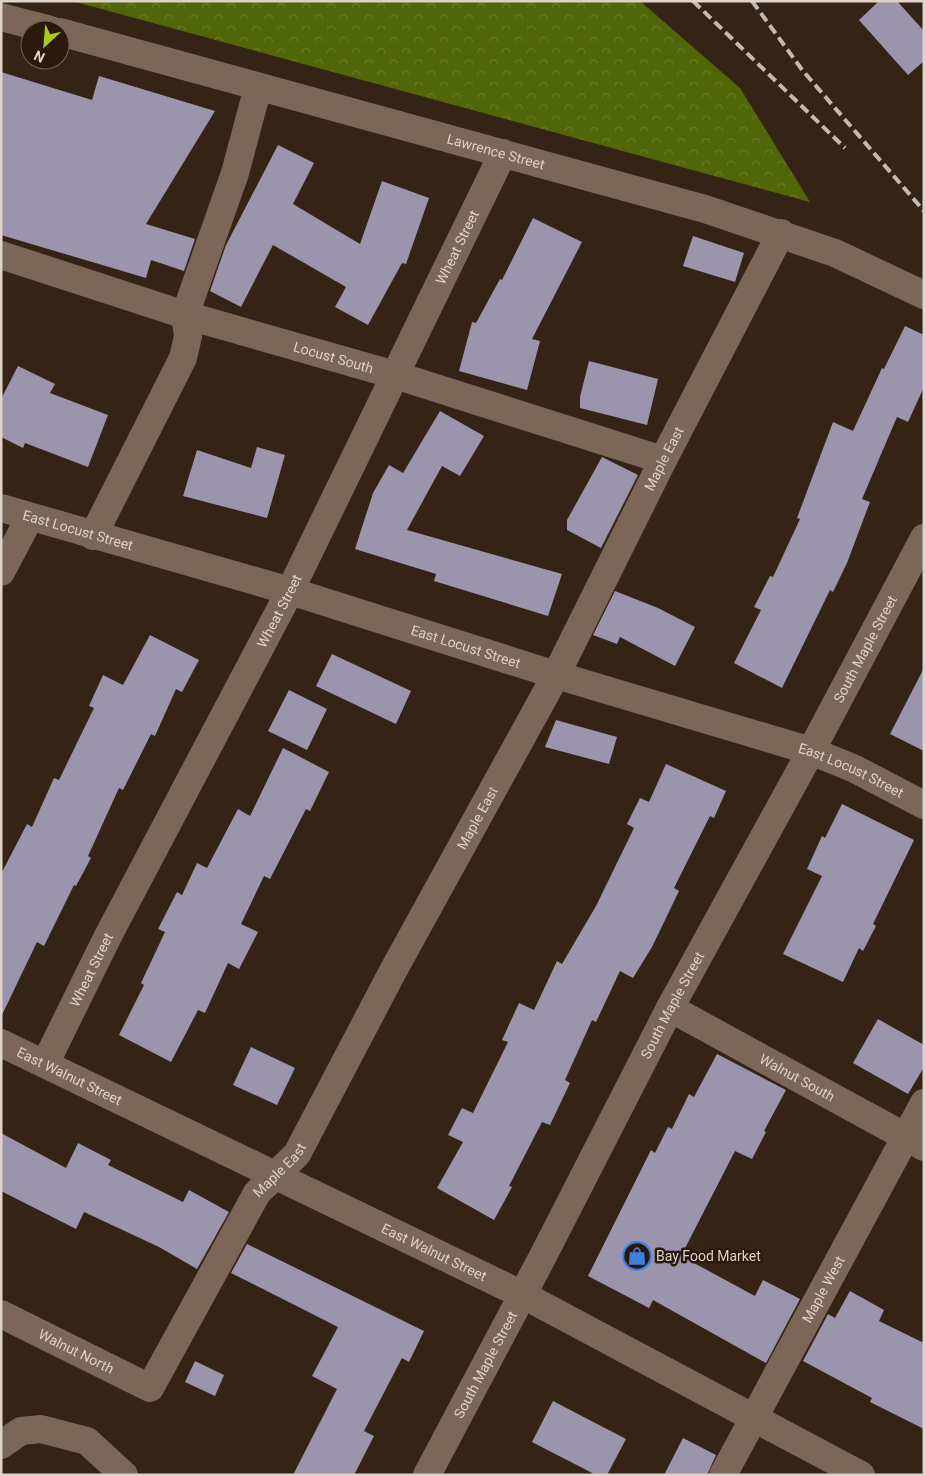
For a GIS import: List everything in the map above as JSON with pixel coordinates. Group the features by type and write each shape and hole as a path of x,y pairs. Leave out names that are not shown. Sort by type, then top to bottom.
{"street":[{"path":"1,17 20,22"},
{"name":"Lawrence Street","path":"70,35 705,209 781,233 835,253 924,295"},
{"path":"93,536 183,358 188,336 185,315 235,173 258,87"},
{"name":"Wheat Street","path":"45,1064 108,936 290,591 503,153"},
{"name":"Maple East","path":"150,1388 258,1193 297,1154 393,971 556,675 663,460 781,233"},
{"name":"Locust South","path":"1,255 185,315 395,374 663,460"},
{"name":"East Locust Street","path":"1,508 93,536 290,591 556,675 811,751 860,771 924,804"},
{"path":"1,572 30,517"},
{"name":"South Maple Street","path":"427,1475 523,1295 670,1008 811,751 924,538"},
{"name":"Walnut South","path":"670,1008 915,1142"},
{"name":"East Walnut Street","path":"5,1052 45,1064 523,1295 861,1475"},
{"name":"Maple West","path":"723,1475 753,1417 915,1142 924,1103"},
{"name":"Walnut North","path":"1,1314 150,1388"},
{"path":"1,1445 21,1431 41,1429 86,1441 124,1475"}],"green space":[{"path":"72,1 640,1 740,88 810,202"}],"building":[{"path":"879,1 897,1 924,31 924,61 908,75 859,20"},
{"path":"1,72 92,100 99,76 215,111 146,224 195,239 184,271 151,260 146,278 1,235"},
{"path":"278,145 314,163 293,204 360,244 382,181 429,198 406,264 402,263 368,325 335,307 346,287 273,245 241,307 210,291 226,245"},
{"path":"533,218 582,242 532,339 540,341 527,390 459,371 472,322 476,323 500,279 502,280"},
{"path":"693,236 744,253 735,282 683,266"},
{"path":"905,326 924,335 924,387 908,422 897,417 862,499 870,502 847,563 833,592 830,590 782,688 734,663 761,610 754,607 770,576 773,577 800,519 797,518 833,422 853,431 882,368 884,369"},
{"path":"589,361 658,379 647,425 580,408 580,397"},
{"path":"18,366 55,384 50,393 108,415 88,467 25,443 23,448 1,437 1,399"},
{"path":"440,411 484,436 460,476 442,466 407,530 562,574 548,616 434,581 436,574 355,549 373,493 389,465 403,473"},
{"path":"257,447 285,455 267,518 183,496 197,450 251,468"},
{"path":"602,457 638,475 601,548 567,530 567,520"},
{"path":"615,591 658,608 695,627 675,666 620,637 617,644 593,635"},
{"path":"150,635 199,660 182,692 176,689 155,736 151,734 123,790 119,788 88,856 91,858 76,886 74,885 44,946 37,942 1,1017 1,874 27,824 32,827 54,778 59,780 94,708 89,706 103,675 123,685"},
{"path":"332,654 411,691 396,724 316,686"},
{"path":"924,668 924,751 890,734"},
{"path":"289,690 327,709 307,750 268,731"},
{"path":"556,720 617,737 609,764 545,747"},
{"path":"283,748 329,772 310,811 306,809 270,879 264,876 241,924 258,932 239,969 228,963 205,1013 198,1010 171,1062 119,1035 144,985 141,983 165,932 158,929 177,892 182,895 197,863 207,868 238,809 250,816"},
{"path":"666,764 726,791 714,818 710,816 674,888 679,891 652,947 633,978 620,971 596,1022 592,1020 565,1080 570,1083 550,1125 542,1122 509,1186 512,1187 494,1220 437,1188 463,1142 448,1135 462,1108 473,1113 508,1042 502,1040 519,1003 534,1010 557,961 562,964 596,906 634,828 627,824 640,798 649,802"},
{"path":"842,804 914,840 873,924 876,926 863,951 859,948 843,982 783,954 822,876 807,869 822,836 825,838"},
{"path":"878,1019 924,1045 924,1067 908,1094 853,1063"},
{"path":"251,1047 295,1068 277,1105 233,1085"},
{"path":"717,1054 786,1090 764,1131 766,1132 752,1159 735,1151 681,1256 755,1296 763,1280 800,1299 766,1363 653,1300 649,1308 588,1276 651,1150 655,1153 668,1127 672,1129 689,1094 694,1097"},
{"path":"1,1133 66,1168 78,1143 111,1160 108,1165 183,1202 189,1190 229,1212 197,1269 159,1247 84,1212 76,1229 1,1191"},
{"path":"247,1244 424,1331 409,1362 402,1358 364,1431 374,1436 354,1475 293,1475 337,1389 312,1376 338,1327 231,1273"},
{"path":"850,1291 884,1310 879,1321 924,1343 924,1429 870,1402 872,1398 803,1361 828,1314 835,1318"},
{"path":"195,1361 224,1375 215,1396 185,1382"},
{"path":"553,1401 626,1439 607,1475 596,1475 532,1442"},
{"path":"683,1438 716,1455 707,1475 664,1475"}],"railway":[{"path":"693,1 845,148"},
{"path":"752,1 803,71 924,211"}],"place":[{"name":"Bay Food Market","path":"637,1256"}]}
